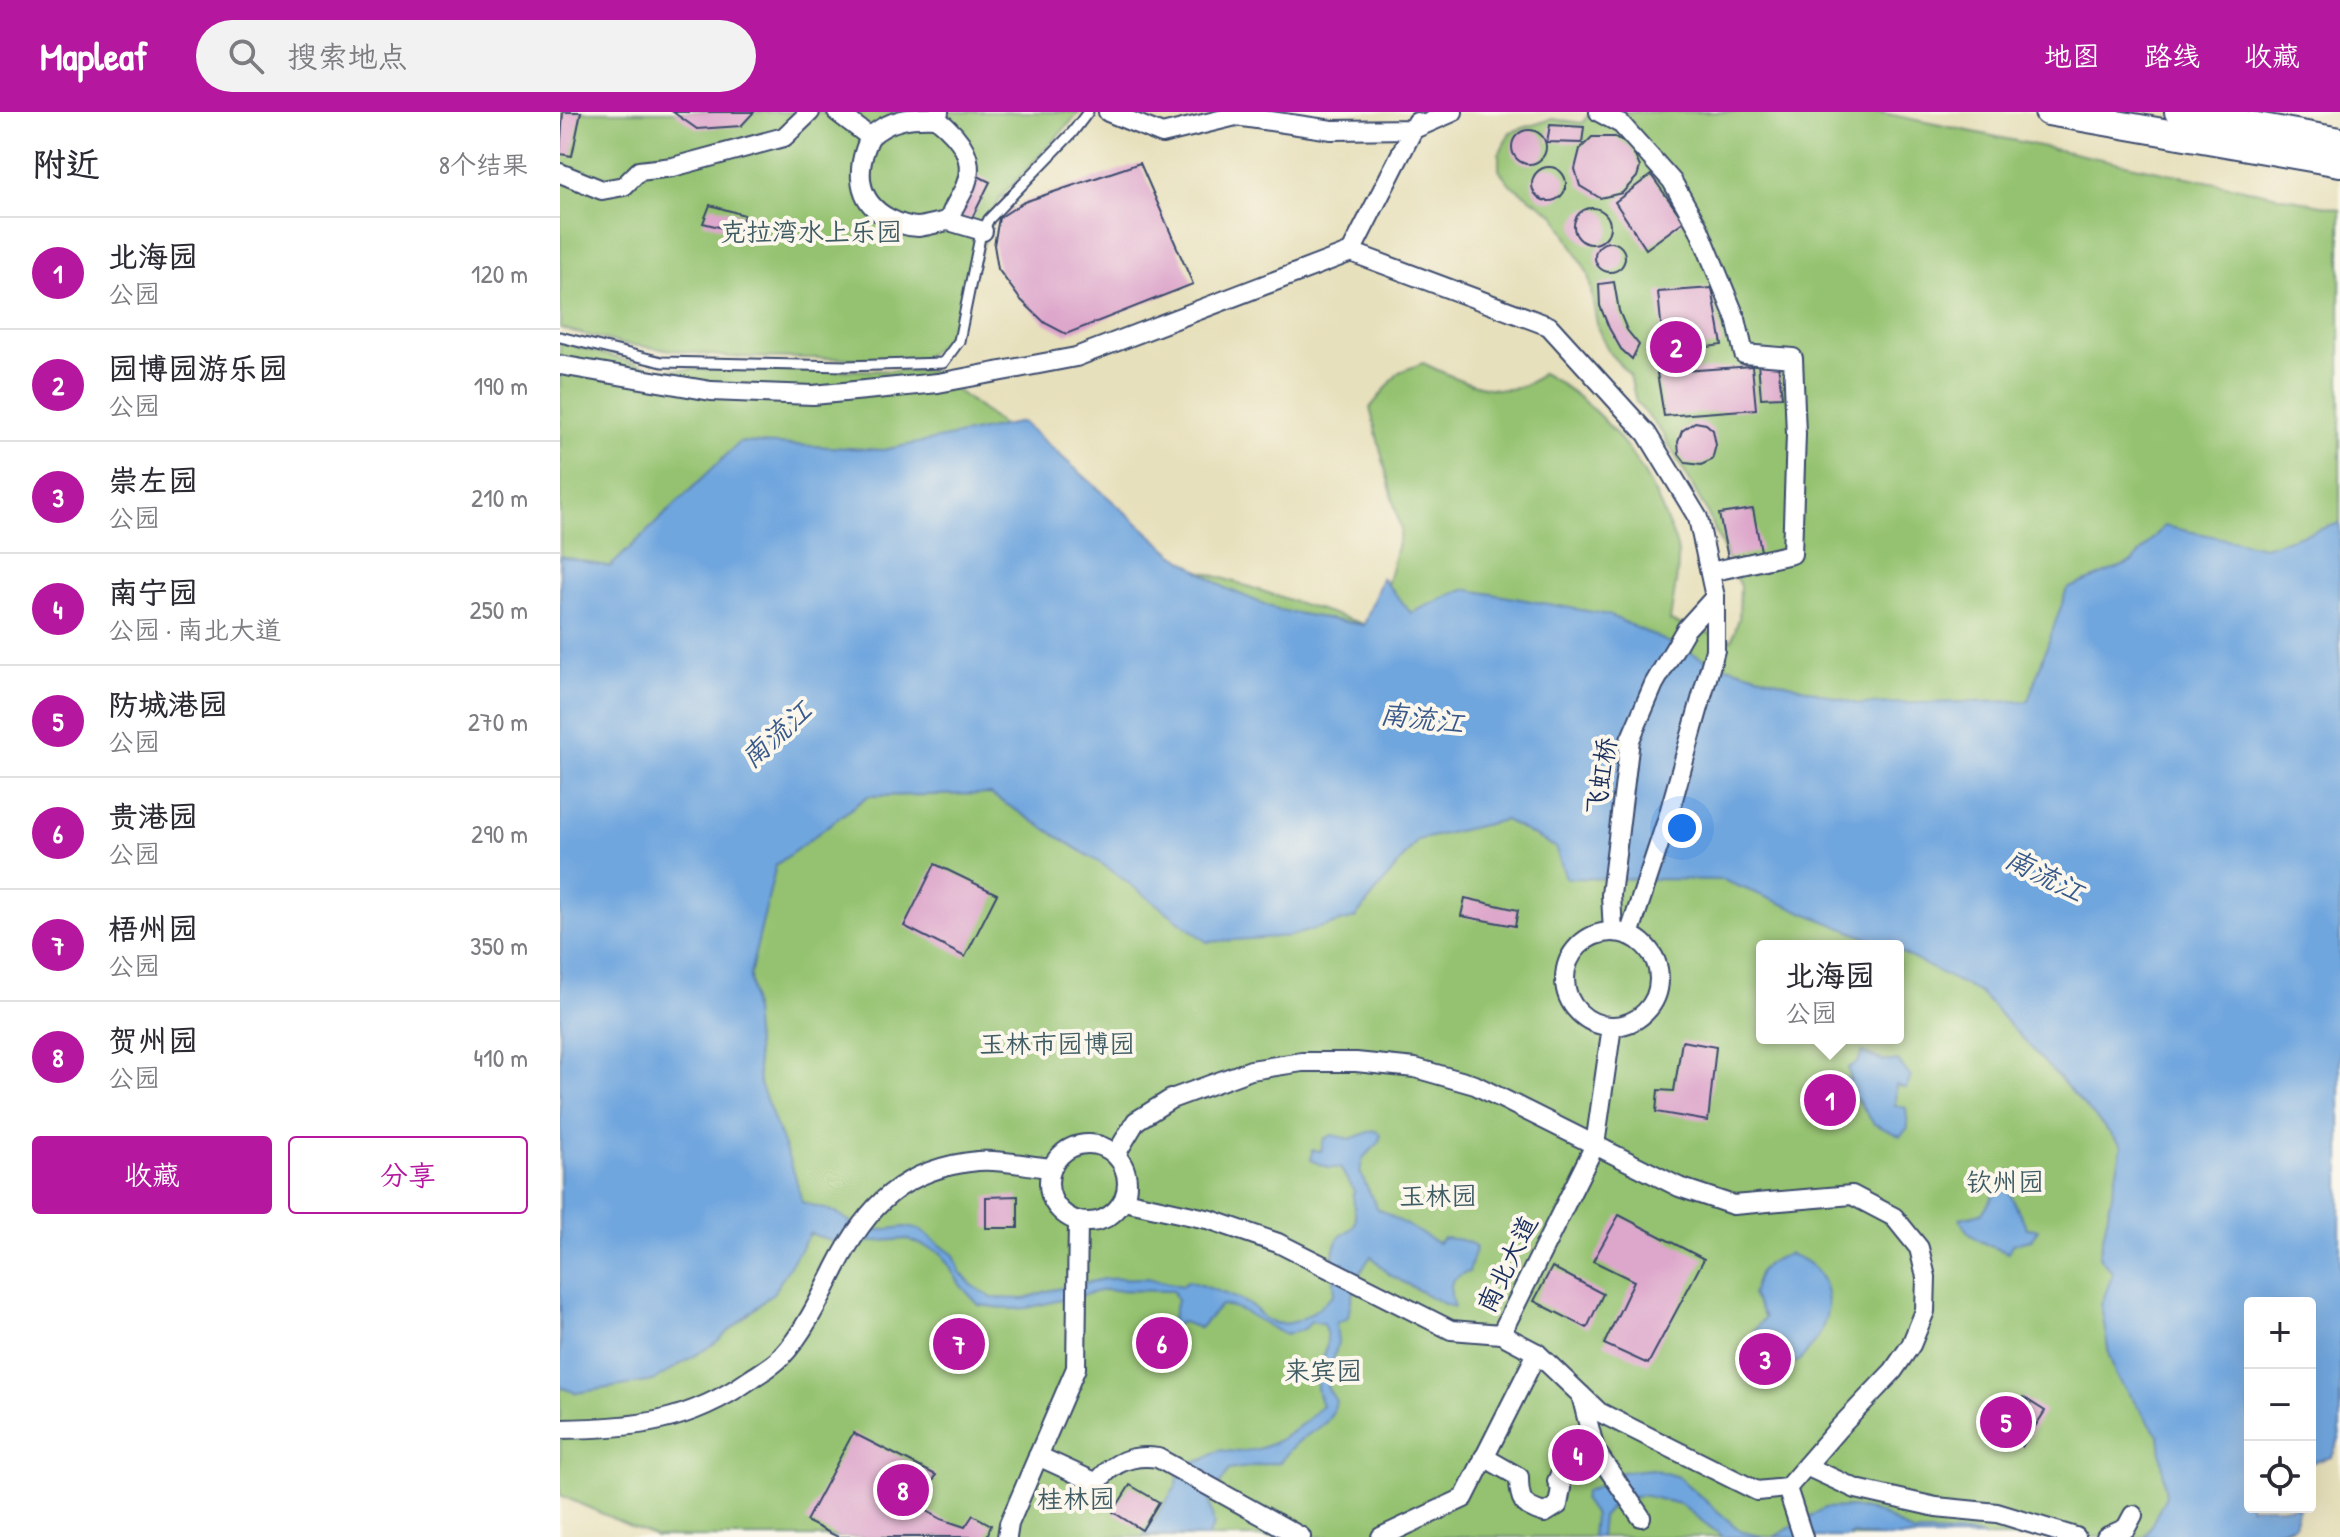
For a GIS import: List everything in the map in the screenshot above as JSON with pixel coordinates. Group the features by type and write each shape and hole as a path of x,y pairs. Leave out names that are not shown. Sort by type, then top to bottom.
{"main road":[{"path":"2048,112 2340,163"},
{"path":"2178,112 2340,141"}],"street":[{"path":"560,173 602,190 624,186 639,171 673,167 784,137 810,112"},
{"path":"837,112 870,137"},
{"path":"1108,112 1162,134 1236,116 1332,130 1418,120 1453,112"},
{"path":"1599,112 1621,124 1672,181 1699,229 1736,319 1744,354 1793,358 1796,434 1792,554 1710,572"},
{"path":"949,221 966,186 969,167 965,147 938,115 912,117 880,128 870,137 862,154 861,178 865,198 877,212 902,225 918,227 949,221 983,231"},
{"path":"1351,252 1418,120"},
{"path":"560,365 711,391 813,395 938,383 1076,357 1351,252 1549,326 1647,434 1698,518 1715,597 1715,650 1668,817 1640,898 1621,934"},
{"name":"飞虹桥","path":"1621,934 1611,895 1630,740 1654,684 1686,629 1715,597"},
{"path":"1598,934 1621,934 1643,944 1653,956 1659,972 1658,988 1653,1003 1643,1015 1628,1024 1598,1024 1574,1007 1567,993 1567,964 1585,940 1598,934"},
{"name":"南北大道","path":"1612,1026 1595,1145 1501,1334 1537,1353 1599,1412 1757,1491 1787,1488"},
{"path":"1116,1154 1136,1121 1171,1099 1251,1070 1302,1062 1356,1062 1415,1068 1475,1085 1679,1187 1733,1205 1852,1195 1894,1217 1919,1248 1926,1277 1925,1311 1911,1345 1893,1371 1787,1488 1801,1530"},
{"path":"1093,1143 1116,1154 1123,1164 1128,1189 1116,1212 1091,1223 1066,1216 1056,1206 1048,1181 1058,1157 1068,1148 1093,1143"},
{"path":"560,1429 623,1428 672,1419 736,1389 781,1357 817,1305 857,1227 876,1206 922,1173 980,1161 1051,1168"},
{"path":"1124,1201 1211,1220 1278,1243 1451,1330 1501,1334"},
{"path":"1007,1537 1009,1524 1076,1368 1078,1221"},
{"path":"1381,1537 1464,1498 1537,1353"},
{"path":"1581,1394 1595,1450 1641,1517"},
{"path":"1484,1457 1519,1477 1519,1496 1530,1509 1545,1513 1558,1505 1561,1488 1557,1481 1562,1470 1595,1450"},
{"path":"1038,1456 1097,1483 1105,1472 1123,1461 1143,1456 1158,1458 1301,1537"},
{"path":"1806,1466 1856,1489 1936,1507 1997,1513 2076,1537"},
{"path":"2106,1537 2126,1528 2133,1515"}],"lane":[{"path":"560,337 662,362 846,366 943,363 959,341 980,237 989,219 1072,133 1088,112"}],"green space":[{"name":"克拉湾水上乐园","path":"560,112 1080,112 1000,198 962,303 956,310 952,328 940,345 921,359 900,359 729,357 622,344 560,328"},
{"name":"玉林市园博园","path":"1591,112 1878,112 2340,209 2340,638 2202,1385 2244,1492 2244,1513 2297,1513 2294,1525 2277,1532 2205,1537 655,1537 560,1495 560,342 656,369 931,371 1031,447 1160,558 1376,628 1401,531 1370,408 1399,372 1423,363 1468,383 1500,389 1529,383 1542,373 1582,400 1617,435 1632,454 1656,496 1678,556 1670,621 1732,640 1739,618 1740,586 1706,510 1663,434 1636,402 1630,375 1610,354 1598,329 1588,274 1555,215 1511,185 1499,170 1499,154 1510,132 1552,119 1582,123"}],"water":[{"name":"南流江","path":"1022,422 1172,553 1225,588 1278,610 1364,625 1382,578 1411,613 1464,589 1609,615 1709,661 1858,704 2028,701 2067,589 2132,562 2164,526 2264,547 2340,523 2340,1437 2332,1457 2316,1461 2316,1297 2244,1297 2244,1513 2297,1513 2294,1525 2241,1534 2145,1537 2166,1496 2159,1436 2116,1376 2109,1355 2101,1305 2113,1273 2099,1257 2122,1146 1980,993 1904,954 1904,940 1872,940 1723,880 1566,878 1555,847 1505,820 1418,840 1355,918 1290,936 1207,942 1111,870 990,794 868,796 776,865 750,975 759,1081 795,1175 802,1202 837,1213 864,1232 905,1227 919,1229 954,1255 960,1272 972,1285 992,1298 1024,1299 1104,1279 1147,1278 1182,1286 1188,1281 1246,1303 1267,1320 1286,1324 1304,1318 1334,1294 1335,1247 1356,1220 1354,1191 1340,1168 1329,1168 1311,1160 1312,1150 1321,1151 1324,1139 1332,1135 1350,1139 1374,1130 1381,1134 1379,1143 1363,1158 1360,1172 1377,1208 1438,1243 1443,1238 1457,1239 1476,1248 1469,1272 1457,1277 1451,1284 1454,1307 1390,1275 1371,1256 1355,1285 1348,1318 1336,1323 1338,1342 1327,1387 1336,1401 1334,1410 1322,1426 1295,1444 1280,1462 1229,1470 1209,1501 1214,1525 1208,1537 1144,1535 1187,1464 1203,1460 1220,1450 1250,1451 1277,1441 1301,1425 1322,1405 1317,1383 1327,1338 1322,1323 1311,1321 1306,1328 1286,1335 1238,1309 1221,1305 1200,1328 1182,1322 1175,1326 1172,1321 1177,1300 1173,1291 1104,1290 1027,1308 979,1305 961,1286 941,1253 908,1239 867,1242 853,1250 810,1233 774,1292 715,1343 653,1381 576,1393 560,1387 560,556 610,567 740,442 883,450"},
{"path":"1862,1052 1884,1061 1898,1061 1911,1077 1906,1088 1896,1085 1895,1105 1906,1108 1908,1128 1900,1136 1874,1124 1859,1102 1841,1086 1843,1077 1851,1081 1848,1068 1858,1062"},
{"path":"2010,1171 2012,1187 2009,1192 2027,1228 2038,1229 2031,1240 2012,1244 2009,1253 1973,1237 1960,1218 1982,1213"},
{"path":"1789,1254 1815,1269 1823,1280 1828,1305 1820,1333 1812,1346 1797,1362 1784,1364 1751,1353 1748,1338 1765,1317 1752,1295 1757,1278 1763,1267"},
{"path":"1652,1469 1678,1477 1742,1532 1766,1537 1723,1537 1680,1504 1642,1495 1615,1503 1602,1517 1600,1537 1592,1537 1594,1515 1583,1499 1585,1491 1602,1486 1622,1472"},
{"path":"1851,1507 1879,1513 1913,1533 1985,1537 1877,1537 1852,1534 1848,1537 1774,1537 1825,1508"}],"building":[{"path":"563,112 581,112 572,156 560,154"},
{"path":"673,112 754,112 741,126 697,129"},
{"path":"1550,125 1584,127 1582,143 1547,142"},
{"path":"1529,130 1541,135 1546,147 1541,159 1529,164 1517,159 1512,147 1517,135"},
{"path":"1592,137 1615,137 1631,147 1640,167 1637,177 1622,193 1600,198 1580,186 1575,169 1580,149"},
{"path":"1140,163 1193,284 1066,334 1045,323 1020,299 998,269 994,245 999,218 1024,202"},
{"path":"1549,167 1561,172 1566,184 1561,196 1549,201 1537,196 1532,184 1537,172"},
{"path":"976,175 990,182 970,222 953,213"},
{"path":"1651,175 1684,221 1646,249 1615,202"},
{"path":"710,205 744,215 739,232 703,223"},
{"path":"1592,208 1605,213 1610,226 1605,239 1592,244 1579,239 1574,226 1579,213"},
{"path":"1610,242 1616,243 1624,251 1624,263 1616,271 1610,272 1604,271 1596,263 1595,257 1596,251 1604,243"},
{"path":"1614,282 1619,311 1627,330 1639,345 1632,359 1621,349 1600,306 1599,284"},
{"path":"1712,288 1722,345 1664,353 1658,292"},
{"path":"1758,362 1778,363 1782,397 1761,398"},
{"path":"1752,366 1756,409 1664,416 1657,373"},
{"path":"1695,422 1706,424 1713,430 1716,445 1712,460 1701,465 1686,463 1679,454 1678,442 1682,431"},
{"path":"1753,509 1761,551 1728,558 1719,514"},
{"path":"935,864 997,894 965,957 904,926"},
{"path":"1465,898 1518,910 1515,926 1461,916"},
{"path":"1682,1041 1716,1047 1708,1121 1656,1112 1658,1090 1674,1091"},
{"path":"1018,1196 1018,1228 986,1228 986,1197"},
{"path":"1619,1215 1704,1259 1648,1364 1604,1344 1634,1281 1593,1261"},
{"path":"1552,1267 1603,1294 1587,1328 1534,1301"},
{"path":"2023,1397 2045,1411 2022,1447 1998,1432"},
{"path":"853,1433 936,1475 921,1508 965,1527 973,1515 991,1525 987,1537 838,1537 806,1521"},
{"path":"1130,1485 1159,1502 1142,1530 1113,1512"}],"place":[{"name":"园博园游乐园","path":"1676,347"},
{"name":"北海园","path":"1830,1100"},
{"name":"贵港园","path":"1162,1343"},
{"name":"梧州园","path":"959,1344"},
{"name":"崇左园","path":"1765,1359"},
{"name":"防城港园","path":"2006,1422"},
{"name":"南宁园","path":"1578,1455"},
{"name":"贺州园","path":"903,1490"}],"park label":[{"name":"钦州园","path":"2005,1182"},
{"name":"玉林园","path":"1438,1196"},
{"name":"来宾园","path":"1323,1371"},
{"name":"桂林园","path":"1076,1499"}]}
